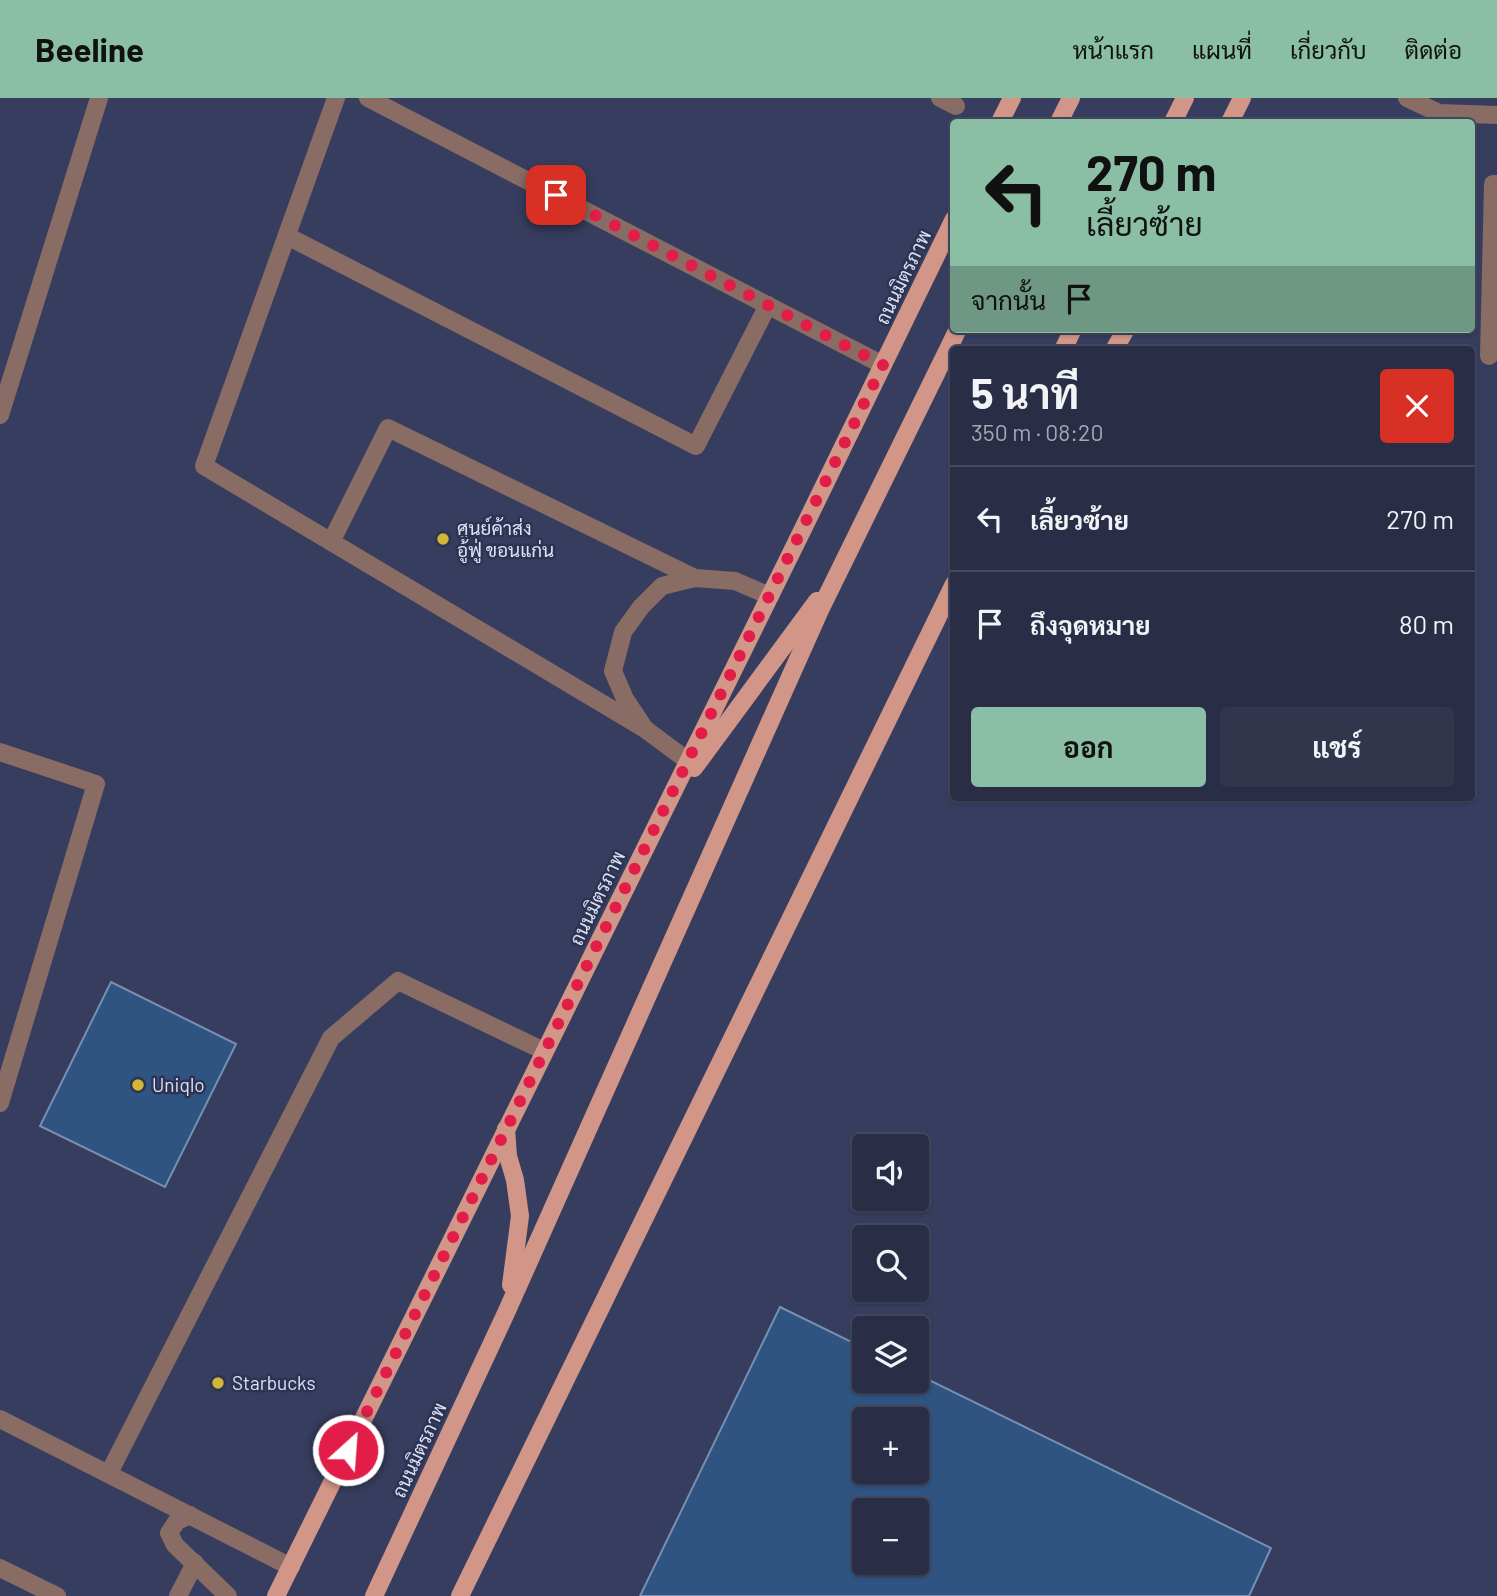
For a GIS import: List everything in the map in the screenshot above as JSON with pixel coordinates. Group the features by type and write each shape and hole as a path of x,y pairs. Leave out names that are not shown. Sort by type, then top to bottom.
{"main road":[{"path":"1002,119 1012,98"},
{"path":"1060,119 1071,98"},
{"path":"1174,119 1185,98"},
{"path":"1232,119 1242,98"},
{"name":"ถนนมิตรภาพ","path":"276,1596 950,226"},
{"name":"ถนนมิตรภาพ","path":"374,1596 506,1312 841,569 956,333"},
{"path":"667,804 841,569"},
{"path":"460,1596 950,592"},
{"path":"914,668 950,611"},
{"path":"506,1129 508,1156 515,1180 520,1216 506,1312"}],"lane":[{"path":"0,415 99,98"},
{"path":"336,98 204,466 645,729 688,761"},
{"path":"368,98 883,365"},
{"path":"1407,98 1439,113 1497,115"},
{"path":"1489,356 1493,184 1497,184"},
{"path":"287,236 696,446 768,305"},
{"path":"331,542 388,428 695,579"},
{"path":"645,729 625,699 613,671 623,632 641,607 662,586 695,579 735,581 770,596"},
{"path":"0,752 96,784 0,1103"},
{"path":"109,1473 331,1038 398,981 544,1051"},
{"path":"0,1419 290,1567"},
{"path":"190,1515 177,1521 169,1533 175,1545 228,1596"},
{"path":"178,1596 195,1563"},
{"path":"0,1568 57,1596"}],"building":[{"name":"Uniqlo","path":"111,982 236,1044 165,1187 40,1126"},
{"path":"780,1307 852,1342 852,1393 929,1393 929,1380 1271,1548 1249,1596 640,1596"}],"place":[{"name":"ศูนย์ค้าส่ง อู้ฟู่ ขอนแก่น","path":"443,539"},
{"name":"Uniqlo","path":"138,1085"},
{"name":"Starbucks","path":"218,1383"}],"route":[{"path":"348,1450 883,365 556,195"}]}
